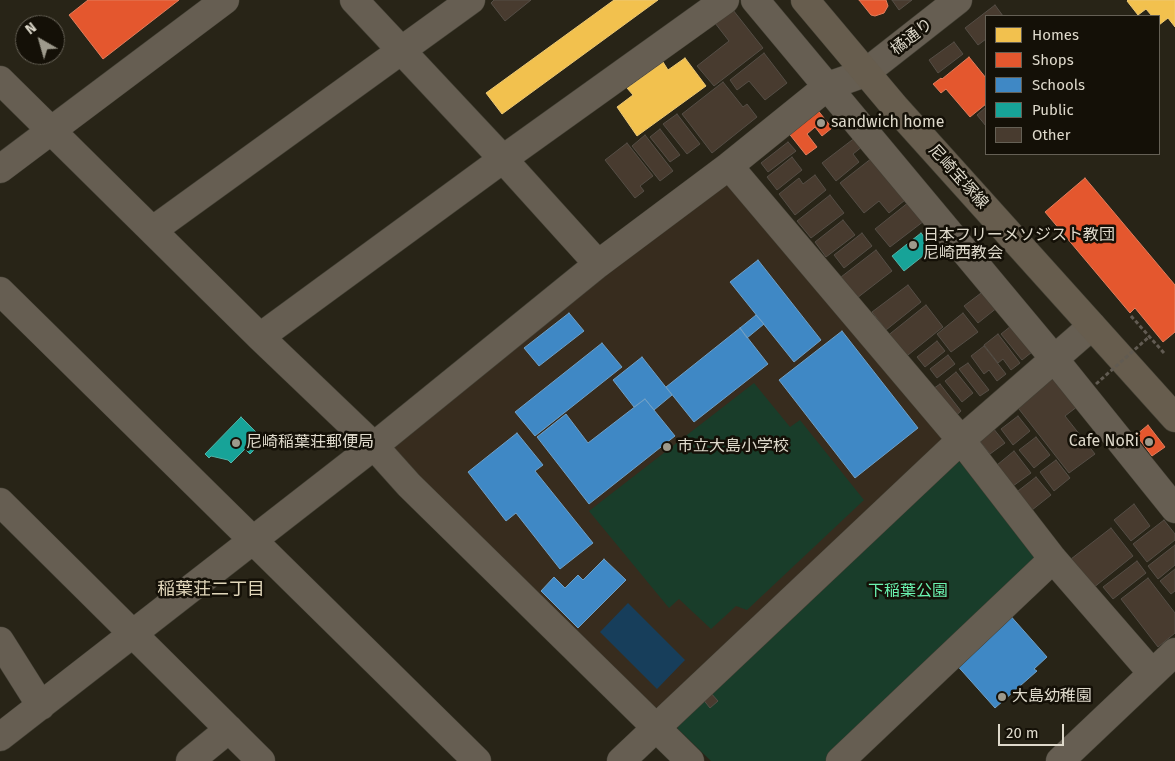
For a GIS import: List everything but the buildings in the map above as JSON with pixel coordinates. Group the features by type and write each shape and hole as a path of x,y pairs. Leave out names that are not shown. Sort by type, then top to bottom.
{"main road":[{"name":"尼崎宝塚線","path":"805,0 865,73 1175,418"}],"street":[{"path":"0,169 225,0"},
{"path":"354,0 503,159 598,264"},
{"path":"153,230 471,0"},
{"path":"260,337 503,159 725,0"},
{"path":"755,0 1054,358 1175,508"},
{"name":"橘通り","path":"0,737 134,634 252,539 374,446 598,264 729,166 828,86 865,73 958,0"},
{"path":"0,80 260,337 374,446 409,485 690,761"},
{"path":"729,166 961,440 1053,559 1152,673"},
{"path":"0,291 476,761"},
{"path":"621,761 961,440 1092,326"},
{"path":"0,502 261,761"},
{"path":"840,761 1053,559"},
{"path":"0,641 41,706"},
{"path":"1060,761 1175,652"},
{"path":"190,761 229,729"}],"path":[{"path":"1131,316 1164,353"},
{"path":"1096,384 1150,336"}],"shaded area":[{"name":"市立大島小学校","path":"721,183 731,184 942,435 943,444 665,706 648,708 393,449 398,435"}],"green space":[{"path":"754,383 790,427 800,420 864,500 747,610 736,606 711,629 679,599 669,608 589,511"},
{"name":"下稲葉公園","path":"959,461 1036,553 1032,568 827,761 711,761 678,729 677,717"}],"water":[{"path":"628,603 685,660 657,689 600,632"}],"place":[{"name":"sandwich home","path":"821,123"},
{"name":"日本フリーメソジスト教団 尼崎西教会","path":"913,245"},
{"name":"Cafe NoRi","path":"1149,442"},
{"name":"尼崎稲葉荘郵便局","path":"236,443"},
{"name":"市立大島小学校","path":"667,447"},
{"name":"大島幼稚園","path":"1002,697"}],"district":[{"name":"稲葉荘二丁目","path":"211,590"}]}
